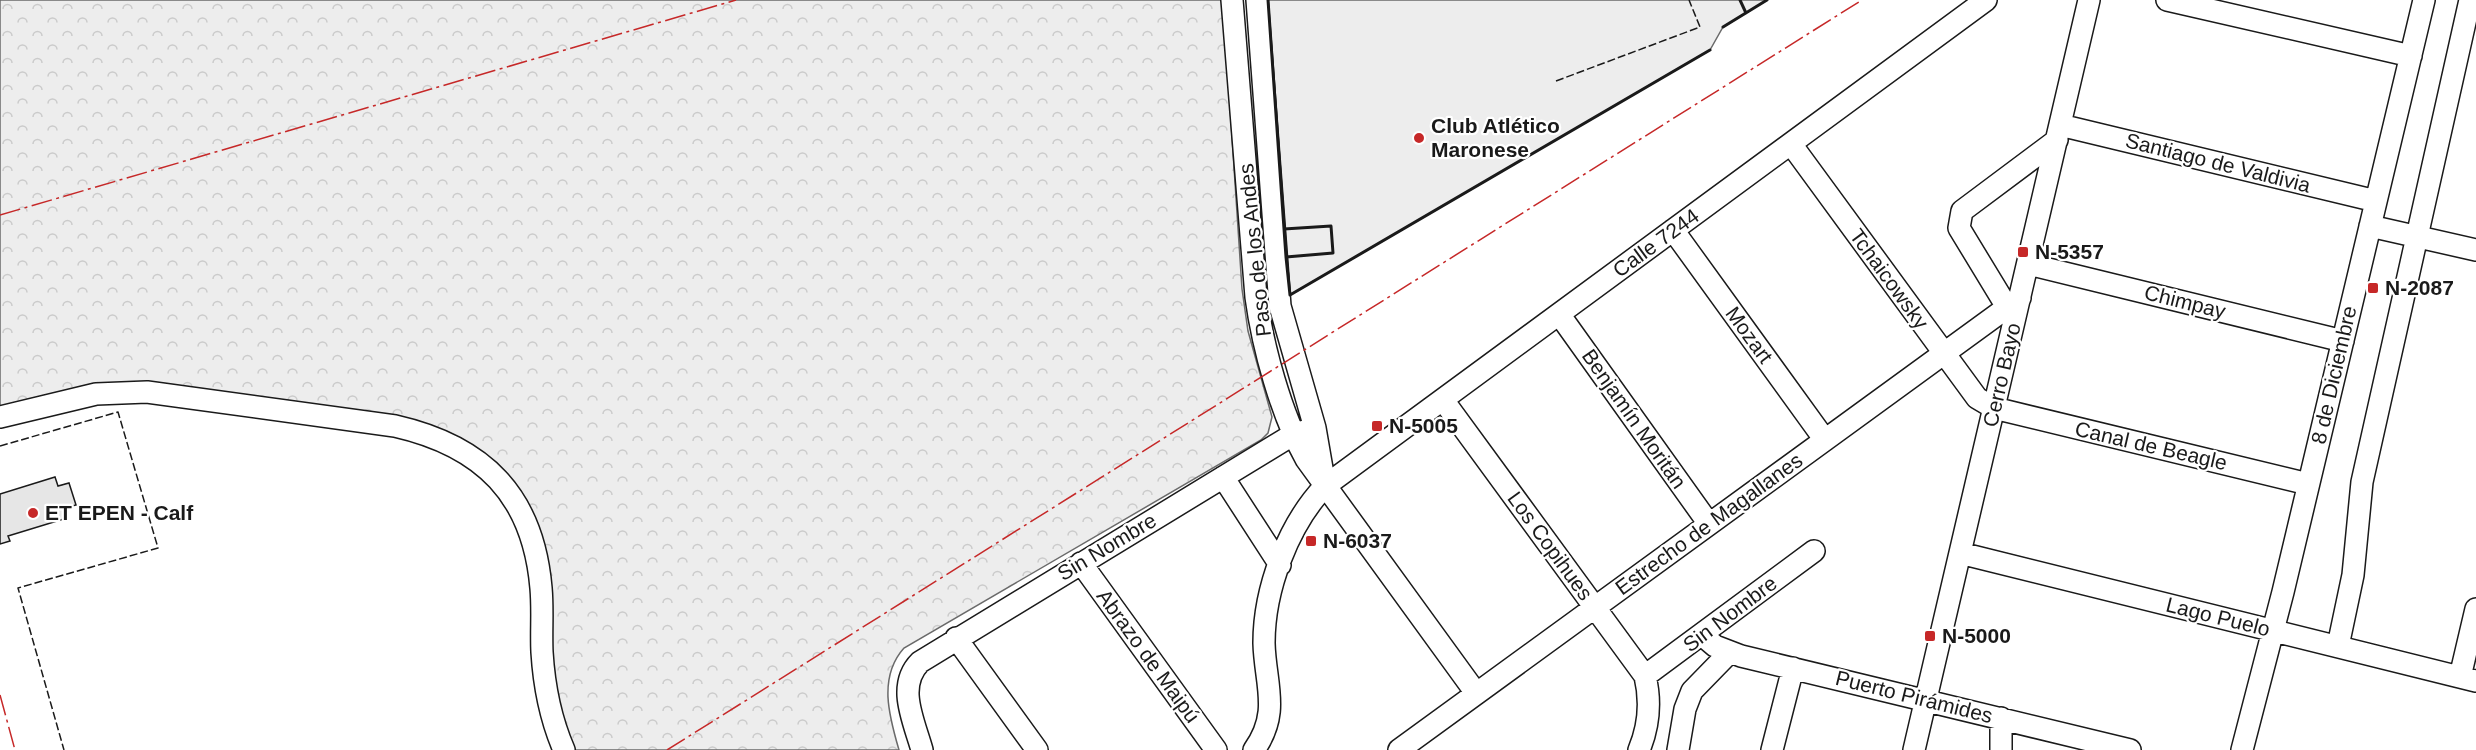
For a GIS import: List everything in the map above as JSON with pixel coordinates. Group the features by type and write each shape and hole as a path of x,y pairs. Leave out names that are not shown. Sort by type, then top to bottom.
{"street":[{"name":"Paso de los Andes","path":"1232,0 1257,308 1264,340 1294,434 1306,459 1476,693"},
{"name":"Paso de los Andes","path":"1257,0 1280,306 1316,428 1325,486"},
{"name":"Calle 7244","path":"1325,486 1986,0"},
{"name":"Cerro Bayo","path":"1914,750 1994,408 2013,303 2028,264 2089,0"},
{"path":"2167,0 2238,8 2411,56"},
{"name":"8 de Diciembre","path":"2242,750 2273,630 2424,0"},
{"path":"2338,646 2353,575 2362,482 2470,0"},
{"name":"Santiago de Valdivia","path":"2058,132 2376,201"},
{"path":"2013,303 1959,228 1962,211 2058,132"},
{"name":"Tchaicowsky","path":"1791,144 1943,354 1977,398 1994,408"},
{"path":"2370,226 2476,250"},
{"name":"Mozart","path":"1673,231 1825,440"},
{"name":"Chimpay","path":"2028,264 2343,340"},
{"name":"Estrecho de Magallanes","path":"1399,750 2013,303"},
{"name":"Benjamín Moritán","path":"1559,314 1709,524"},
{"path":"0,417 96,394 147,392 394,426 426,433 455,446 479,461 500,482 517,505 529,532 541,588 545,682 558,737 564,750"},
{"name":"Los Copihues","path":"1443,400 1594,608 1647,686"},
{"name":"Canal de Beagle","path":"1994,408 2308,484"},
{"name":"Sin Nombre","path":"922,750 908,701 908,679 912,670 920,662 1294,434 1316,428"},
{"path":"1223,477 1280,565"},
{"path":"1254,750 1268,724 1270,686 1264,645 1265,621 1280,565 1302,516 1325,486"},
{"name":"Sin Nombre","path":"1647,686 1702,635 1814,551"},
{"name":"Lago Puelo","path":"1960,553 2468,679"},
{"name":"Abrazo de Maipú","path":"1081,563 1215,750"},
{"path":"2468,679 2476,609"},
{"name":"Puerto Pirámides","path":"1702,635 1715,646 1730,652 2130,750"},
{"path":"956,638 1037,750"},
{"path":"1678,750 1685,709 1692,691 1730,652"},
{"path":"1772,750 1792,668"},
{"path":"1639,750 1645,735 1647,686"},
{"path":"2001,718 2001,750"}],"green space":[{"path":"0,0 1223,0 1242,289 1248,331 1272,417 1268,433 1261,440 904,648 896,659 888,684 889,710 899,750 564,750 529,532 455,446 147,392 0,417"},
{"name":"Club Atlético Maronese","path":"1268,0 1767,0 1723,27 1710,50 1290,295"}],"building":[{"name":"ET EPEN - Calf","path":"55,477 58,486 69,483 76,505 64,508 67,518 8,536 10,541 0,544 0,494"}],"fence":[{"path":"1556,81 1700,27 1689,0"},
{"path":"0,446 118,412 158,548 18,588 64,750"}],"wall":[{"path":"1268,0 1284,229 1286,257 1333,253 1331,226 1284,229"},
{"path":"1740,0 1746,13"},
{"path":"1723,27 1767,0"},
{"path":"1286,257 1290,295 1710,50"}],"power":[{"path":"0,215 736,0"},
{"path":"667,750 1862,0"},
{"path":"0,695 15,750"}],"place":[{"name":"Club Atlético Maronese","path":"1419,138"},
{"name":"N-5357","path":"2023,252"},
{"name":"N-2087","path":"2373,288"},
{"name":"N-5005","path":"1377,426"},
{"name":"ET EPEN - Calf","path":"33,513"},
{"name":"N-6037","path":"1311,541"},
{"name":"N-5000","path":"1930,636"}]}
